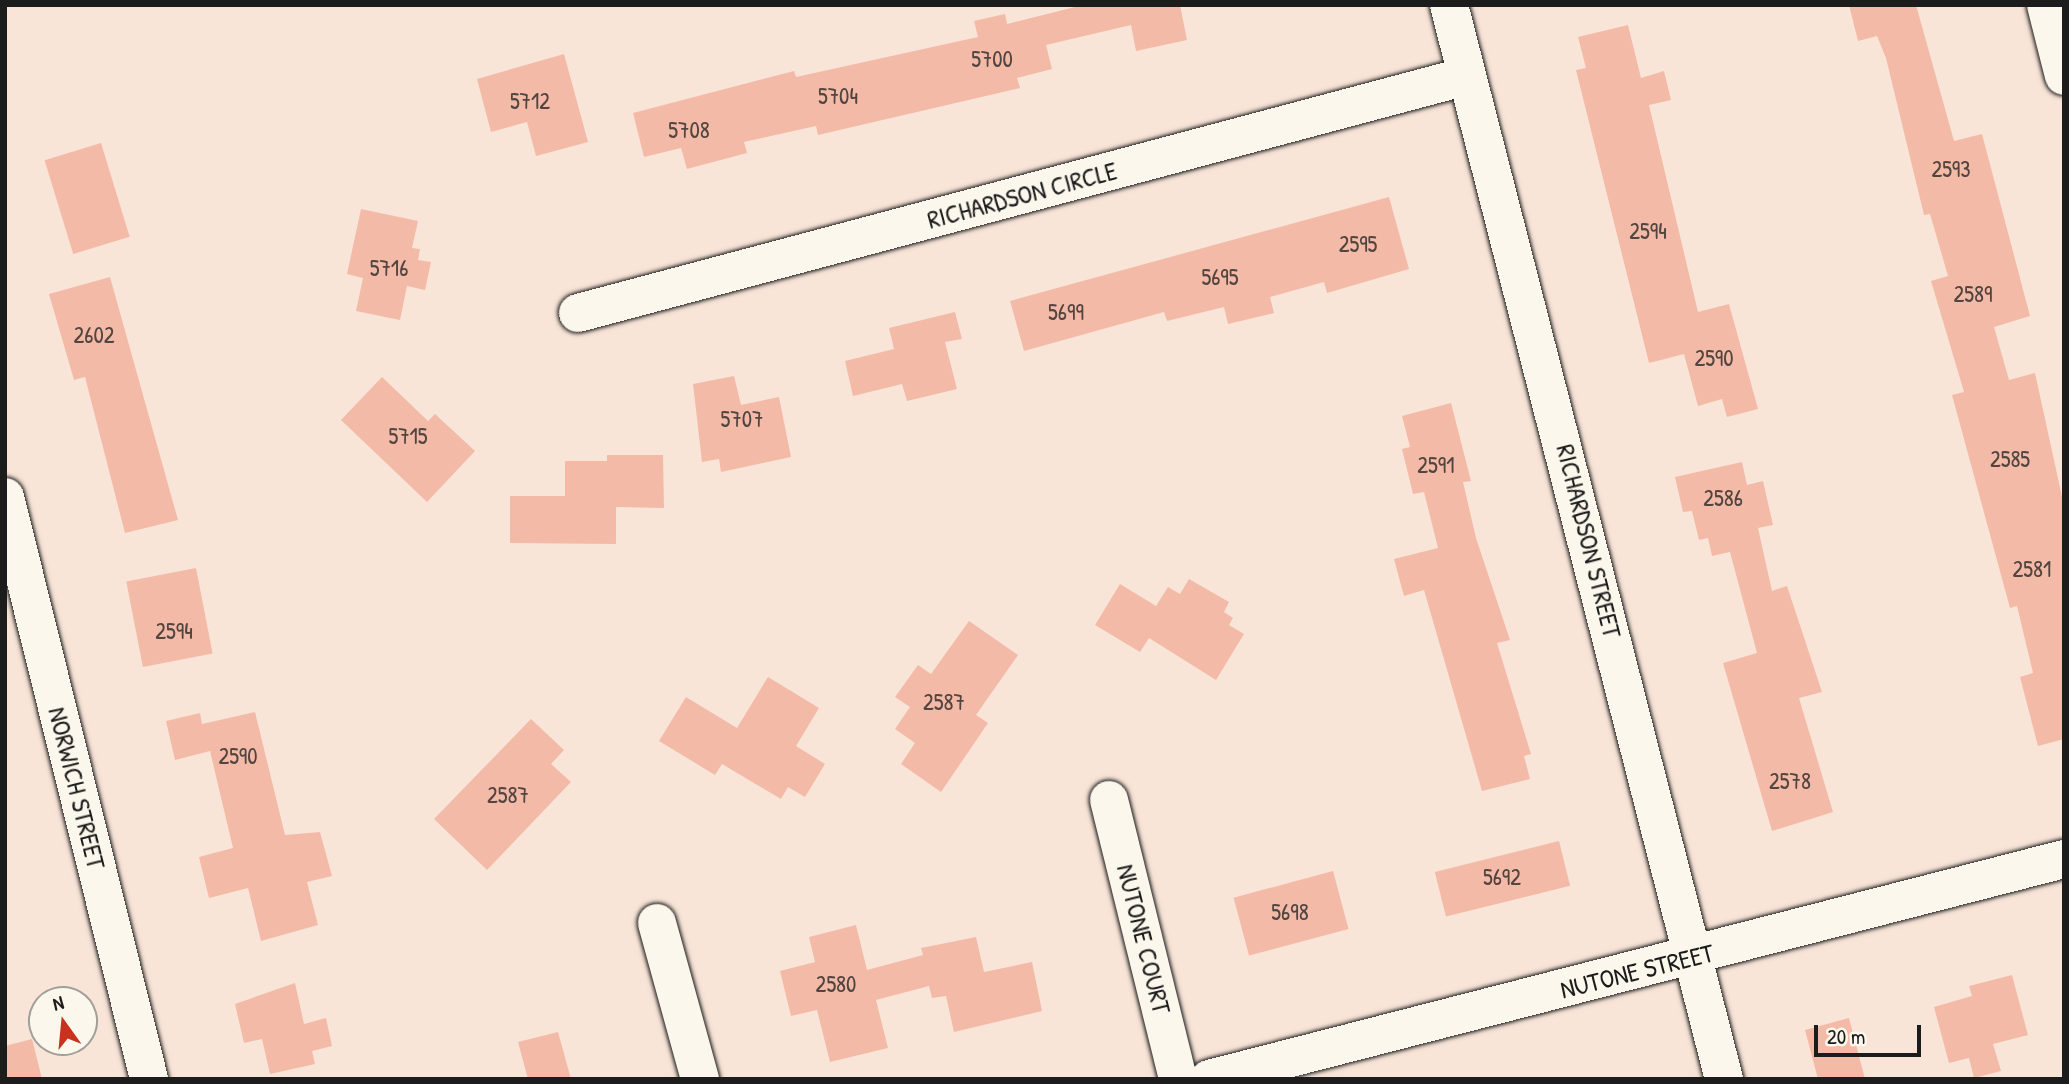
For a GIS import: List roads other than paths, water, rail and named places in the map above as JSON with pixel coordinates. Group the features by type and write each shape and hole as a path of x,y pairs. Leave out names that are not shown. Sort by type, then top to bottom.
{"street":[{"name":"RICHARDSON STREET","path":"1449,5 1724,1079"},
{"path":"2046,5 2064,76"},
{"name":"RICHARDSON CIRCLE","path":"578,313 1466,76"},
{"name":"NORWICH STREET","path":"5,497 149,1079"},
{"name":"NUTONE COURT","path":"1110,800 1178,1079"},
{"name":"NUTONE STREET","path":"1209,1079 2064,859"},
{"path":"657,923 700,1079"}]}
